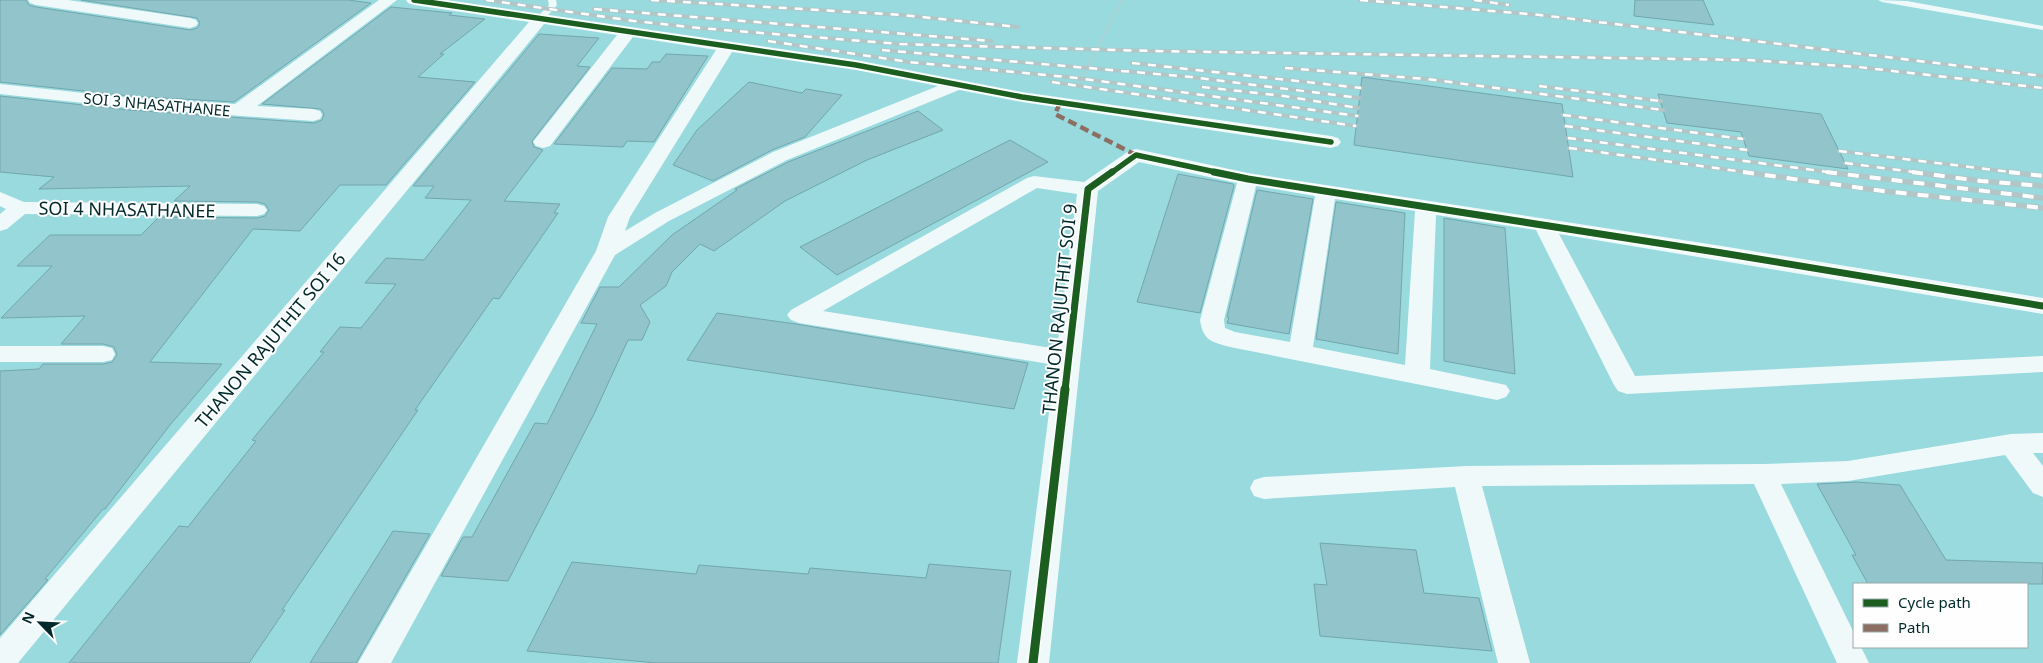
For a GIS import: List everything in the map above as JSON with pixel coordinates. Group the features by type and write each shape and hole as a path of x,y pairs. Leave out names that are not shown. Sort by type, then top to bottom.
{"street":[{"path":"36,0 190,23"},
{"path":"238,110 389,0"},
{"path":"414,0 546,9 629,31 856,65 1022,97 1331,142"},
{"name":"THANON RAJUTHIT SOI 16","path":"0,661 546,9"},
{"path":"543,142 629,31"},
{"path":"374,663 589,280 608,251 619,217 726,46"},
{"path":"608,251 662,218 780,156 956,85"},
{"name":"SOI 3 NHASATHANEE","path":"0,88 130,103 313,115"},
{"name":"THANON RAJUTHIT SOI 9","path":"1033,663 1088,189 1136,155 1248,179 2043,306"},
{"path":"1248,179 1212,326 1214,332 1230,340 1497,391"},
{"path":"1069,359 799,315 1034,182 1088,189"},
{"path":"1300,353 1326,191"},
{"name":"SOI 4 NHASATHANEE","path":"0,198 20,208 257,210"},
{"path":"1417,376 1426,207"},
{"path":"0,225 20,208"},
{"path":"1544,226 1627,385 2043,364"},
{"path":"0,354 103,354"},
{"path":"1264,488 1466,476 1763,474 1848,471 2011,444 2043,443"},
{"path":"2011,444 2043,486"},
{"path":"1763,474 1853,663"},
{"path":"1466,476 1514,663"}],"lane":[{"path":"1882,0 1906,1 2043,28"}],"path":[{"path":"1077,86 1122,0"}],"building":[{"path":"0,0 26,0 29,5 36,7 190,30 197,28 200,24 197,18 81,0 348,0 371,3 234,102 130,96 0,82"},
{"path":"1635,0 1703,0 1714,25 1634,16"},
{"path":"391,7 452,13 449,15 485,19 440,54 444,54 418,77 475,82 386,185 340,185 300,231 253,229 150,362 222,364 170,425 105,509 103,509 45,579 48,580 0,635 0,371 39,369 43,364 103,364 112,362 117,355 114,347 103,344 61,344 85,316 1,318 52,266 17,266 50,235 141,235 159,217 257,218 265,216 269,210 265,204 257,202 174,201 190,186 39,189 54,177 0,172 0,96 130,110 314,123 322,120 324,114 321,109 262,104"},
{"path":"539,34 599,38 577,66 590,67 532,141 534,147 543,150 504,201 560,204 554,213 558,213 499,299 493,298 415,410 418,410 282,610 285,610 249,663 69,663 179,526 188,527 256,441 252,440 324,352 320,352 340,327 361,328 396,284 365,283 386,258 424,260 471,200 425,198 434,186 413,186"},
{"path":"666,54 708,56 654,142 627,141 623,147 554,144 612,68 647,69 652,62 660,62"},
{"path":"1362,77 1562,104 1573,177 1354,145"},
{"path":"749,82 802,93 806,89 842,95 805,137 772,150 713,181 673,165 697,130"},
{"path":"1658,94 1821,114 1848,169 1749,156 1741,132 1667,123"},
{"path":"918,111 943,130 867,160 785,201 714,251 700,244 672,272 666,286 640,305 650,322 642,340 628,340 594,414 508,581 441,576 463,537 472,537 535,423 547,424 597,324 581,323 600,287 619,287 672,235 737,190 735,189 788,162"},
{"path":"1010,140 1048,162 837,275 800,247"},
{"path":"1178,174 1233,184 1234,186 1200,313 1137,302"},
{"path":"1257,190 1313,199 1289,334 1227,323"},
{"path":"1336,202 1405,213 1398,354 1316,339"},
{"path":"1444,218 1505,228 1515,374 1444,361"},
{"path":"717,313 796,324 1028,363 1014,409 687,360"},
{"path":"1856,482 1900,485 1946,560 2043,563 2043,584 1867,583 1852,555 1856,555 1817,484"},
{"path":"393,531 430,534 356,663 310,663"},
{"path":"1320,543 1416,550 1424,593 1479,598 1492,651 1320,636 1314,584 1327,585"},
{"path":"572,562 696,574 699,565 808,574 810,568 926,578 929,564 1011,571 998,663 657,663 527,651"}],"railway":[{"path":"486,0 634,21 699,28 900,44 1153,51 1747,60 1858,67 2043,88"},
{"path":"651,0 902,15 1018,27"},
{"path":"1360,0 1540,15 2043,76"},
{"path":"1474,0 1509,5"},
{"path":"594,9 992,41"},
{"path":"768,41 909,62 1077,78 1358,116"},
{"path":"882,50 1191,77 1359,98"},
{"path":"1132,63 1361,88"},
{"path":"1285,68 1427,79 1663,110"},
{"path":"1052,82 1356,126"},
{"path":"1539,86 1661,101"},
{"path":"1202,87 1284,96 1358,108"},
{"path":"1563,115 1743,139"},
{"path":"1565,126 1747,150"},
{"path":"1568,138 1836,173"},
{"path":"1569,148 1752,173"},
{"path":"1839,151 2019,173"},
{"path":"1845,163 1921,173"},
{"path":"1743,172 1883,191 2043,208"},
{"path":"1826,172 2043,198"},
{"path":"1912,172 1981,181 2043,186"},
{"path":"2009,172 2043,176"}],"marked path":[{"path":"1060,103 1055,114 1136,155"}],"cycle path":[{"path":"414,0 856,65 1022,97 1331,142"},
{"path":"1033,663 1088,189 1136,155 1248,179 1722,253 2043,306"}]}
